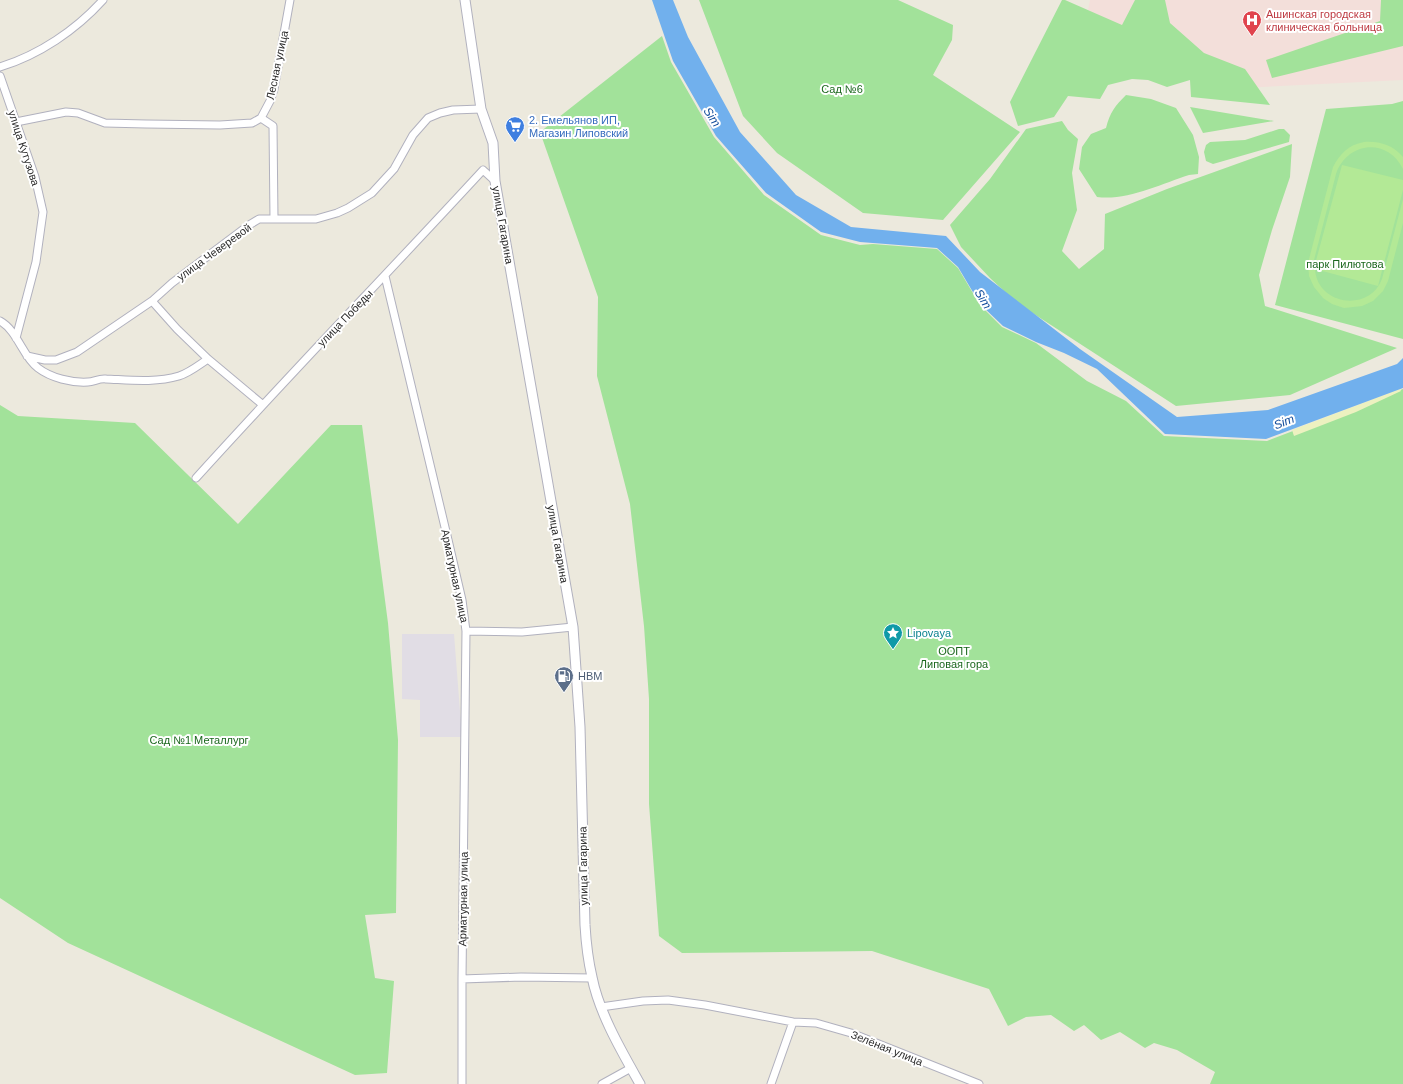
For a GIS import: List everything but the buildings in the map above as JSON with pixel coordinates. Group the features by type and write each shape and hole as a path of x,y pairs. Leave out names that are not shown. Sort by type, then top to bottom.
{"street":[{"path":"0,67 41,50 88,16 103,0"},
{"name":"Лесная улица","path":"261,118 270,101 274,89 290,0"},
{"name":"улица Гагарина","path":"465,0 481,109 493,143 495,181 573,627 580,727 585,924 592,978 601,1007 640,1084"},
{"name":"улица Кутузова","path":"0,76 1,84 35,177 43,212 36,262 16,338"},
{"name":"улица Чеверевой","path":"27,356 45,360 56,360 77,352 152,301 172,283 259,219 316,219 337,213 354,204 372,193 394,169 413,135 428,118 453,110 481,109"},
{"path":"16,122 66,112 78,113 105,123 220,125 252,123 261,118 273,126 274,219"},
{"name":"улица Победы","path":"196,478 483,170 495,181"},
{"name":"Арматурная улица","path":"385,276 459,586 466,631 462,1084"},
{"path":"152,301 177,329 208,359 263,405"},
{"path":"0,321 6,324 27,356 38,368 50,375 67,380 88,382 103,378 134,381 159,380 180,376 208,359"},
{"path":"466,631 522,632 573,627"},
{"path":"462,979 520,977 592,978"},
{"name":"Зелёная улица","path":"601,1007 643,1001 668,1000 706,1004 792,1022 816,1023 851,1033 979,1084"},
{"path":"771,1084 792,1022"},
{"path":"602,1084 631,1068"}],"shaded area":[{"name":"Ашинская городская клиническая больница","path":"1090,0 1403,0 1403,80 1242,88 1088,10"},
{"path":"402,634 454,634 462,737 420,737 420,700 402,699"}],"green space":[{"name":"Сад №6","path":"699,0 898,0 953,25 952,40 933,75 1020,132 943,220 863,213 777,153 743,116"},
{"path":"1062,0 1122,25 1135,0 1165,0 1170,23 1204,53 1245,69 1270,105 1191,97 1190,80 1167,87 1148,80 1132,79 1108,85 1100,99 1068,96 1054,117 1018,126 1010,102"},
{"path":"1381,0 1403,0 1403,46 1272,78 1266,60 1380,21"},
{"name":"ООПТ Липовая гора","path":"662,36 671,62 714,137 764,195 821,235 860,245 873,244 937,249 958,268 980,305 1002,327 1036,343 1087,381 1126,401 1164,436 1267,441 1403,389 1403,1084 1210,1084 1215,1072 1177,1050 1154,1043 1145,1048 1120,1032 1101,1040 1084,1025 1074,1031 1051,1015 1026,1017 1008,1026 989,989 872,951 682,953 659,936 649,804 649,699 644,626 630,504 597,376 598,297 540,132"},
{"path":"1126,95 1151,99 1176,108 1193,135 1199,157 1198,174 1189,175 1144,191 1120,197 1097,197 1079,169 1082,147 1091,134 1106,128 1113,110"},
{"name":"парк Пилютова","path":"1403,101 1403,339 1275,305 1326,109 1392,104"},
{"path":"1190,107 1274,121 1203,133"},
{"path":"1062,121 1068,130 1078,139 1072,173 1077,210 1062,251 1079,269 1104,249 1105,214 1167,189 1292,144 1290,177 1259,275 1265,306 1397,348 1290,395 1176,406 1017,303 990,278 961,247 950,225 990,179 1026,129"},
{"path":"1279,129 1284,129 1290,135 1289,142 1213,164 1206,161 1204,152 1206,145 1210,142 1245,140"},
{"path":"1364,142 1380,143 1395,149 1403,157 1403,169 1396,159 1387,152 1378,148 1358,150 1349,155 1341,163 1336,174 1314,260 1314,268 1342,165 1403,180 1403,190 1378,285 1382,279 1403,199 1403,223 1388,281 1383,291 1373,301 1362,306 1344,308 1332,304 1323,298 1314,287 1309,276 1308,263 1333,167 1345,151 1353,145","holes":["1315,269 1378,286 1366,297 1356,300 1344,300 1334,297 1324,291 1318,281"]},
{"name":"Сад №1 Металлург","path":"0,405 18,416 135,423 238,524 331,425 362,425 388,623 398,740 396,913 365,915 375,978 394,981 387,1073 355,1075 68,943 0,898"}],"sand":[{"path":"1400,389 1401,391 1356,412 1294,436 1292,430"}],"water":[{"name":"Sim","path":"652,0 673,0 688,37 740,132 796,195 851,227 946,236 980,272 1080,349 1177,417 1268,410 1397,364 1403,358 1403,388 1266,439 1165,434 1097,369 1003,326 980,304 958,267 937,248 860,242 821,232 766,193 716,136 673,61"}],"place":[{"name":"Ашинская городская клиническая больница","path":"1252,37"},
{"name":"2. Емельянов ИП, Магазин Липовский","path":"515,143"},
{"name":"Lipovaya","path":"893,650"},
{"name":"НВМ","path":"564,693"}]}
